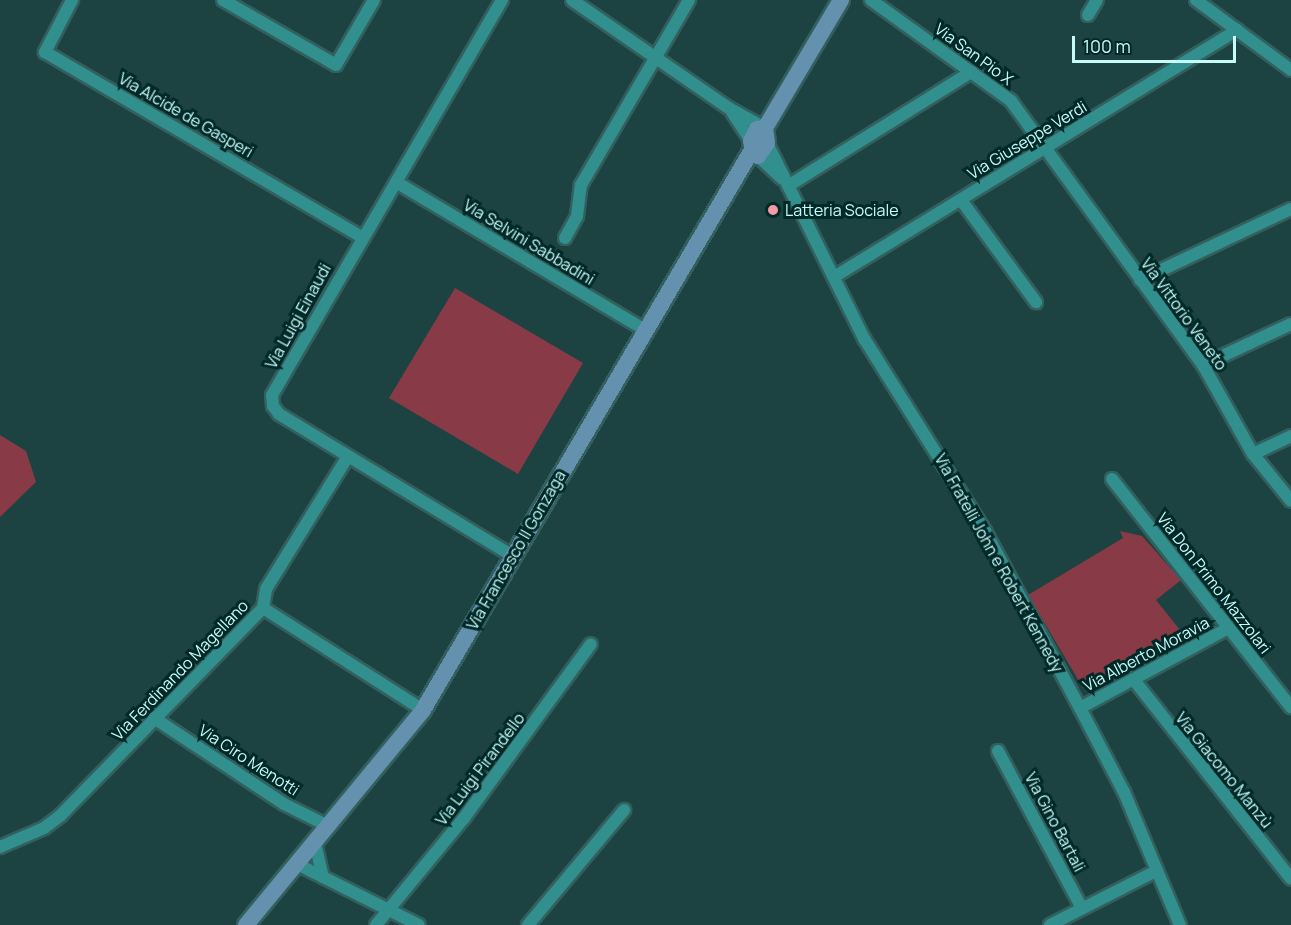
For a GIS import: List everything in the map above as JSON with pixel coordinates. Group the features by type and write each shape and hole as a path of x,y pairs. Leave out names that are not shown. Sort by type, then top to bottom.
{"street":[{"name":"Via Alcide de Gasperi","path":"72,0 45,52 362,237"},
{"path":"223,0 336,65 374,0"},
{"name":"Via Luigi Einaudi","path":"502,0 272,395 273,406 279,414 513,556"},
{"path":"572,0 727,107 759,141 841,0"},
{"path":"565,238 577,216 581,185 689,0"},
{"name":"Via San Pio X","path":"871,0 1011,101 1043,150"},
{"path":"1088,15 1097,0"},
{"path":"1196,0 1291,70"},
{"name":"Via Giuseppe Verdi","path":"834,277 1237,30"},
{"path":"785,182 971,72"},
{"name":"Via Fratelli John e Robert Kennedy","path":"727,107 759,141 785,182 876,360 985,531 1124,792 1180,925"},
{"name":"Via Francesco II Gonzaga","path":"246,925 423,710 645,330 759,141"},
{"name":"Via Vittorio Veneto","path":"1043,150 1203,365 1253,454 1291,501"},
{"name":"Via Selvini Sabbadini","path":"396,182 645,330"},
{"path":"961,200 1036,302"},
{"path":"1140,280 1291,209"},
{"path":"1203,365 1291,324"},
{"path":"1253,454 1291,436"},
{"path":"263,608 266,590 348,456"},
{"name":"Via Don Primo Mazzolari","path":"1112,479 1227,629 1291,706"},
{"name":"Via Ferdinando Magellano","path":"0,847 44,828 61,815 263,608 423,710"},
{"name":"Via Alberto Moravia","path":"1080,708 1227,629"},
{"name":"Via Luigi Pirandello","path":"376,925 464,818 591,644"},
{"name":"Via Giacomo Manzù","path":"1134,680 1291,879"},
{"name":"Via Ciro Menotti","path":"154,718 284,804 328,826"},
{"name":"Via Gino Bartali","path":"998,751 1083,908"},
{"path":"528,925 624,810"},
{"path":"315,843 323,877"},
{"path":"297,864 419,925"},
{"path":"1050,925 1156,871"}],"shaded area":[{"path":"455,288 583,363 518,474 389,398"},
{"path":"0,435 26,451 36,482 0,517"},
{"path":"1120,531 1142,536 1181,580 1156,600 1188,640 1095,688 1083,688 1028,595 1123,538"}],"place":[{"name":"Latteria Sociale","path":"773,210"}]}
